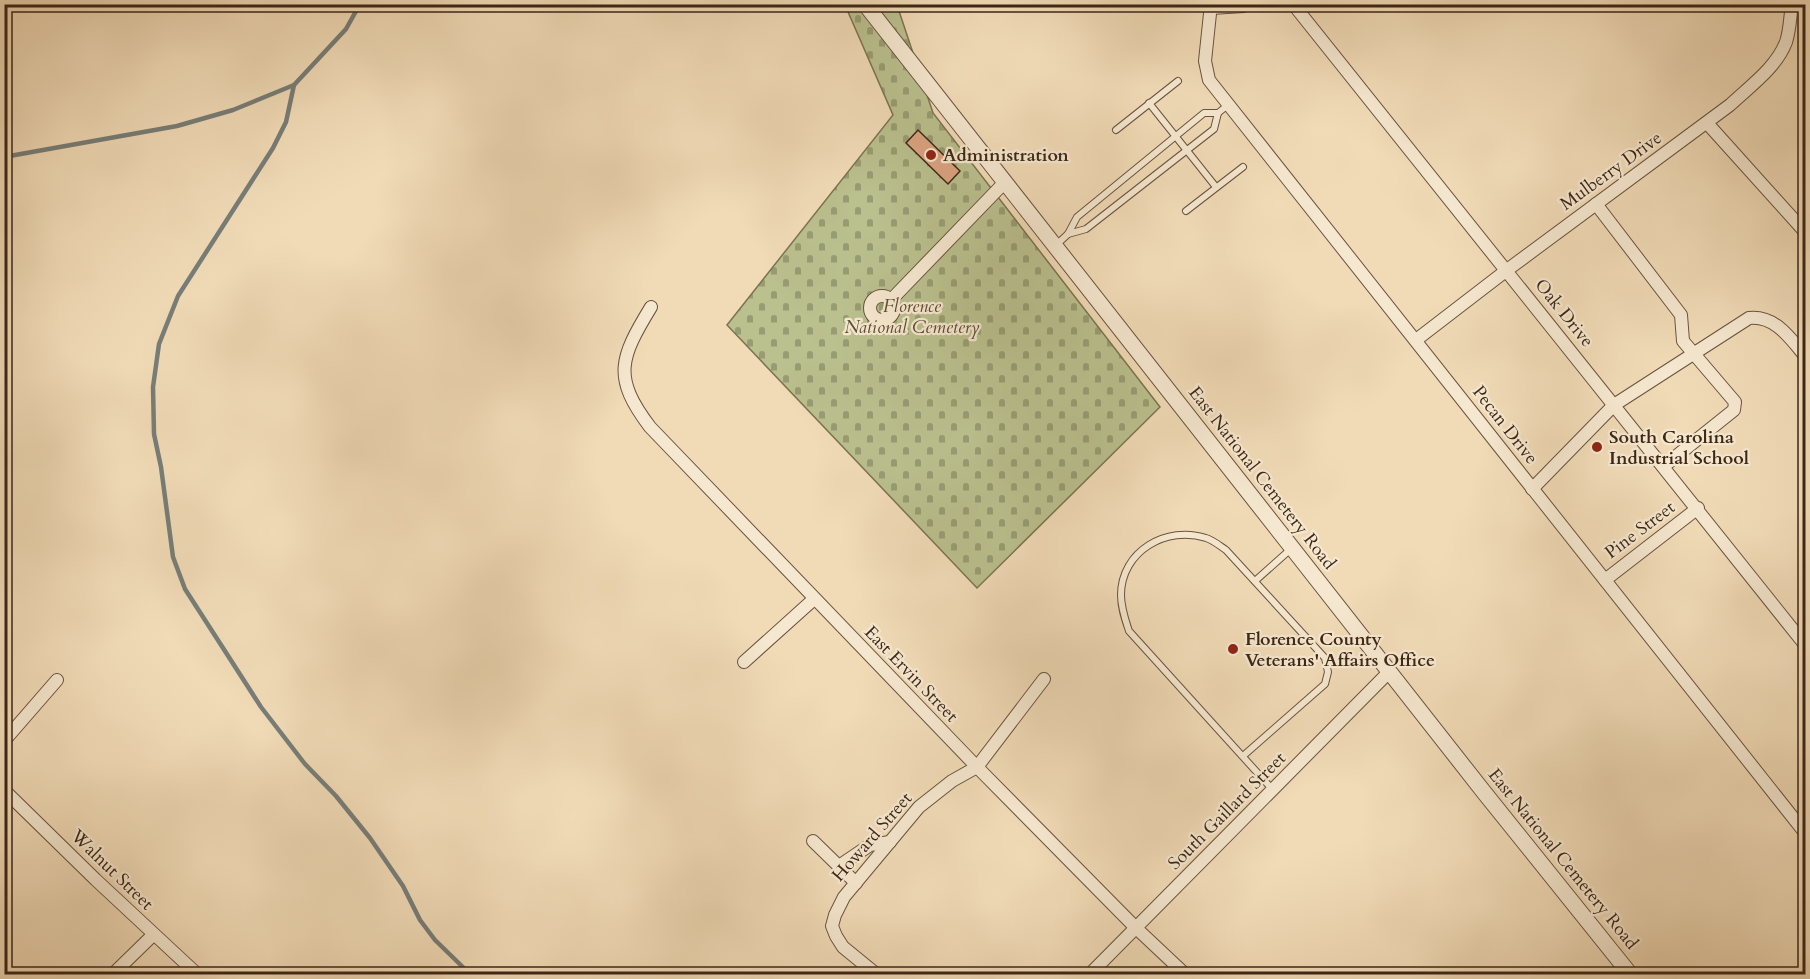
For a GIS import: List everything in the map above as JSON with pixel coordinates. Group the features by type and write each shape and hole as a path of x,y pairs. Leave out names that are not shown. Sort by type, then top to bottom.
{"street":[{"name":"East National Cemetery Road","path":"865,4 1628,974"},
{"name":"Oak Drive","path":"1293,4 1806,646"},
{"name":"Mulberry Drive","path":"1416,340 1707,123 1747,89 1777,59 1787,40 1792,4"},
{"name":"Pecan Drive","path":"1210,8 1206,71 1223,109 1416,340 1806,834"},
{"path":"1707,123 1806,233"},
{"path":"891,300 1004,183"},
{"path":"1596,204 1681,315 1683,341 1735,402 1734,410 1664,466"},
{"name":"East Ervin Street","path":"651,307 628,349 624,362 628,394 650,427 977,767 1185,975"},
{"path":"1532,489 1614,405 1749,318 1760,317 1776,323 1806,357"},
{"name":"Pine Street","path":"1605,580 1698,508"},
{"path":"744,662 814,599"},
{"name":"South Gaillard Street","path":"1090,975 1389,672"},
{"path":"4,741 57,680"},
{"name":"Howard Street","path":"876,975 843,947 836,936 832,926 844,897 919,807 952,781 977,767 1044,680"},
{"name":"Walnut Street","path":"4,790 197,975"},
{"path":"813,841 856,883"},
{"path":"839,866 870,845 890,842"},
{"path":"113,975 153,935"}],"lane":[{"path":"1210,8 1244,9 1251,4"},
{"path":"1116,130 1178,81"},
{"path":"1149,103 1216,187"},
{"path":"1054,246 1068,234 1077,217 1204,113 1223,109"},
{"path":"1068,234 1086,229 1214,129 1223,109"},
{"path":"1186,211 1243,166"},
{"path":"1243,756 1325,684 1328,672 1324,658 1226,550 1208,538 1187,534 1171,535 1153,541 1129,564 1123,580 1121,594 1123,614 1129,631 1274,790"},
{"path":"1255,581 1292,548"}],"green space":[{"name":"Florence National Cemetery","path":"845,5 897,5 933,113 1160,407 977,588 727,325 893,115"}],"building":[{"name":"Administration","path":"918,130 960,171 948,184 906,143"}],"waterway":[{"path":"4,157 177,126 233,110 294,85 346,29 360,4"},
{"path":"294,85 286,122 273,148 178,296 159,344 153,387 154,434 161,467 173,557 185,589 261,707 305,764 336,796 370,838 403,886 420,920 435,940 470,974"}],"place":[{"name":"Administration","path":"931,155"},
{"name":"South Carolina Industrial School","path":"1597,447"},
{"name":"Florence County Veterans' Affairs Office","path":"1233,649"}]}
